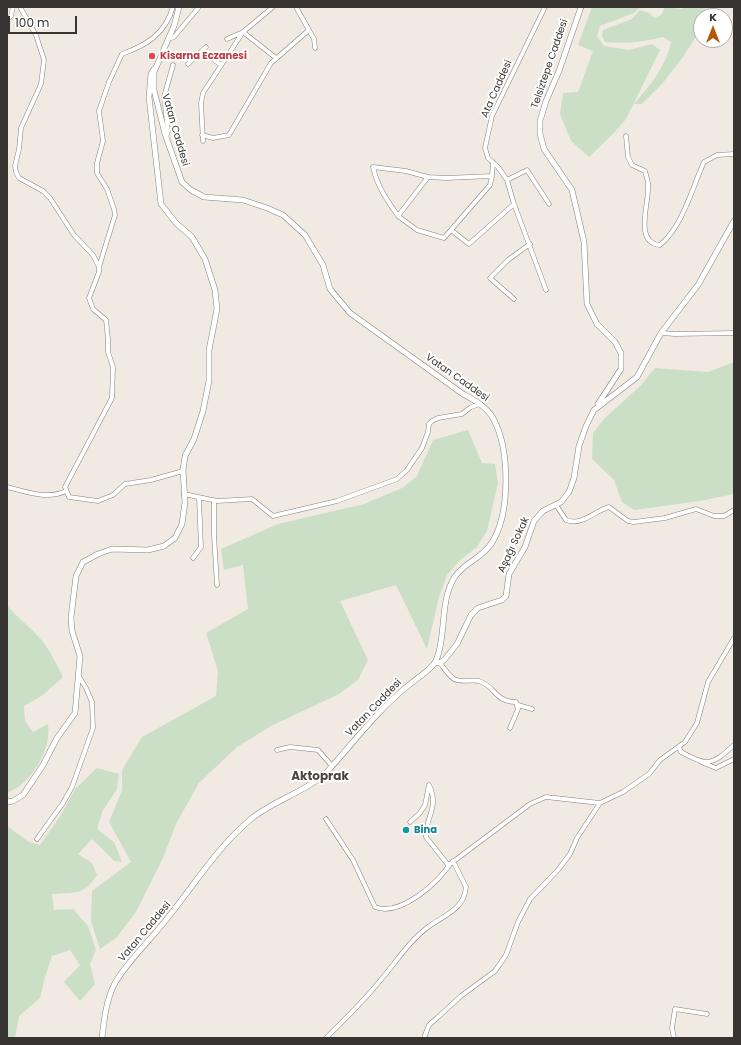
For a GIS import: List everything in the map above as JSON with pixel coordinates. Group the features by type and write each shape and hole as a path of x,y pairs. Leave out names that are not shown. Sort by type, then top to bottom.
{"street":[{"path":"7,20 11,16 13,7"},
{"path":"20,7 36,35 44,60 41,84 21,128 19,149 15,166 16,172 20,178 43,191 54,204 74,235 93,255 99,267"},
{"path":"173,7 170,17 157,36 145,45 122,54 109,82 99,111 103,141 97,163 97,173 108,189 114,209 114,215 97,278 88,298 93,309 106,320 108,352 113,367 114,391 106,412 92,435 65,487 69,497 98,501 113,495 125,484 151,480 182,471"},
{"name":"Vatan Caddesi","path":"102,1038 107,1008 114,984 185,897 226,843 252,818 289,795 313,784 332,766 396,695 437,662 445,598 459,570 485,551 492,543 504,504 506,474 504,452 498,430 492,417 480,403 463,394 350,313 330,289 323,265 306,234 283,215 243,200 204,197 186,186 178,175 166,138 154,90 154,72 177,19 179,7"},
{"path":"168,39 174,37 199,7"},
{"path":"202,141 201,97 220,64 243,32 273,7"},
{"path":"296,7 314,39 315,48"},
{"name":"Ata Caddesi","path":"545,7 492,116 485,148 488,158 507,180 514,204 546,290"},
{"name":"Telsiztepe Caddesi","path":"581,7 559,71 546,101 540,120 540,134 544,149 572,190 584,242 587,304 597,324 616,342 621,353 621,369 594,410"},
{"path":"202,135 213,138 229,135 265,72 276,58 309,30"},
{"path":"227,39 243,32"},
{"path":"243,32 276,58"},
{"path":"188,64 206,47"},
{"path":"201,52 220,64"},
{"path":"7,802 13,801 23,795 43,765 56,738 75,713 80,656 72,631 71,618 76,576 83,562 112,549 148,550 164,546 175,538 182,524 185,502 182,471 185,456 194,439 203,411 209,381 209,350 217,309 215,290 202,253 192,237 176,223 161,204 149,97 151,74 157,65"},
{"path":"166,138 168,126 164,97 173,65"},
{"path":"626,136 628,157 632,165 645,171 648,183 645,228 647,238 654,244 660,245 668,236 690,200 704,162 717,155 734,154"},
{"path":"492,176 446,178 428,177 406,171 373,167 376,181 382,194 398,216 417,230 435,237 444,238 490,185 492,176 493,162"},
{"path":"507,180 527,170 550,204"},
{"path":"398,216 428,177"},
{"path":"451,230 469,244 514,204"},
{"name":"Aşağı Sokak","path":"437,662 445,659 457,644 471,615 478,608 502,600 506,596 509,574 525,547 534,521 543,511 561,502 569,492 574,478 579,446 586,426 594,410 637,377 660,333 698,285 734,222"},
{"path":"514,299 490,278 508,260 530,244"},
{"path":"660,333 734,333"},
{"path":"184,494 214,500 252,499 273,516 337,501 397,479 407,470 422,448 428,432 429,424 432,421 438,418 462,414 471,407 480,403"},
{"path":"7,487 46,496 58,495 66,491"},
{"path":"193,558 201,547 200,498"},
{"path":"214,500 214,535 217,585"},
{"path":"556,505 566,520 576,522 582,521 608,507 628,521 634,522 665,518 696,509 714,516 724,516 734,510"},
{"path":"424,1038 429,1025 461,996 495,970 506,955 518,922 530,899 558,870 570,854 577,838 600,804 623,792 649,774 660,760 679,747 697,723 708,682 734,638"},
{"path":"437,662 452,678 458,680 479,681 489,686 501,700 516,702 518,705 532,710"},
{"path":"36,839 63,803 72,787 93,728 92,702 78,674"},
{"path":"510,728 518,709 518,705"},
{"path":"701,762 709,762 721,758 734,745"},
{"path":"277,750 290,747 318,750 332,766"},
{"path":"679,747 681,752 716,768 734,759"},
{"path":"410,822 420,813 425,805 429,786 434,803 427,824 426,838 449,866"},
{"path":"326,819 352,860 375,907 382,910 403,904 424,892 443,875 453,861 530,804 546,797 600,804"},
{"path":"326,1038 378,984 418,936 458,907 466,894 466,887 453,861"},
{"path":"674,1038 672,1028 675,1009 706,1014"}],"green space":[{"path":"592,7 641,7 634,13 600,26 597,36 604,46 629,50 652,44 660,50 626,119 589,157 571,141 560,114 563,93 578,92 593,51 578,45"},
{"path":"665,7 682,9 683,7 706,7 693,8 693,41 683,57 662,84 642,104 634,104 661,68 669,51 671,42 663,37 634,42 605,42 602,36 603,30 632,19 640,10 649,13 654,18 661,15"},
{"path":"734,362 734,494 700,501 634,510 622,502 614,480 592,459 593,433 605,418 640,386 655,368 708,372"},
{"path":"468,430 482,463 495,464 498,483 487,531 477,547 459,561 447,575 439,597 427,649 396,585 340,601 368,660 358,680 339,694 271,726 237,747 199,783 176,824 163,858 136,912 116,938 100,949 91,921 92,891 131,862 109,822 122,790 122,770 142,737 216,696 218,671 206,633 248,609 243,565 224,570 221,549 278,524 364,504 402,488 417,476 433,440"},
{"path":"7,605 46,646 63,677 43,695 24,706 25,721 33,732 48,724 47,744 38,765 32,774 16,789 7,793"},
{"path":"97,768 119,774 117,789 103,810 97,829 114,842 122,862 114,861 92,839 78,854 92,863 97,875 92,882 83,890 78,892 52,894 54,910 73,909 88,926 96,950 90,964 95,984 80,1001 64,982 80,965 70,950 52,956 40,998 19,1016 15,1038 7,1038 7,826 29,842 40,845 61,815 75,789"}],"place":[{"name":"Kisarna Eczanesi","path":"152,56"},
{"name":"Bina","path":"406,830"}],"district":[{"name":"Aktoprak","path":"320,777"}]}
